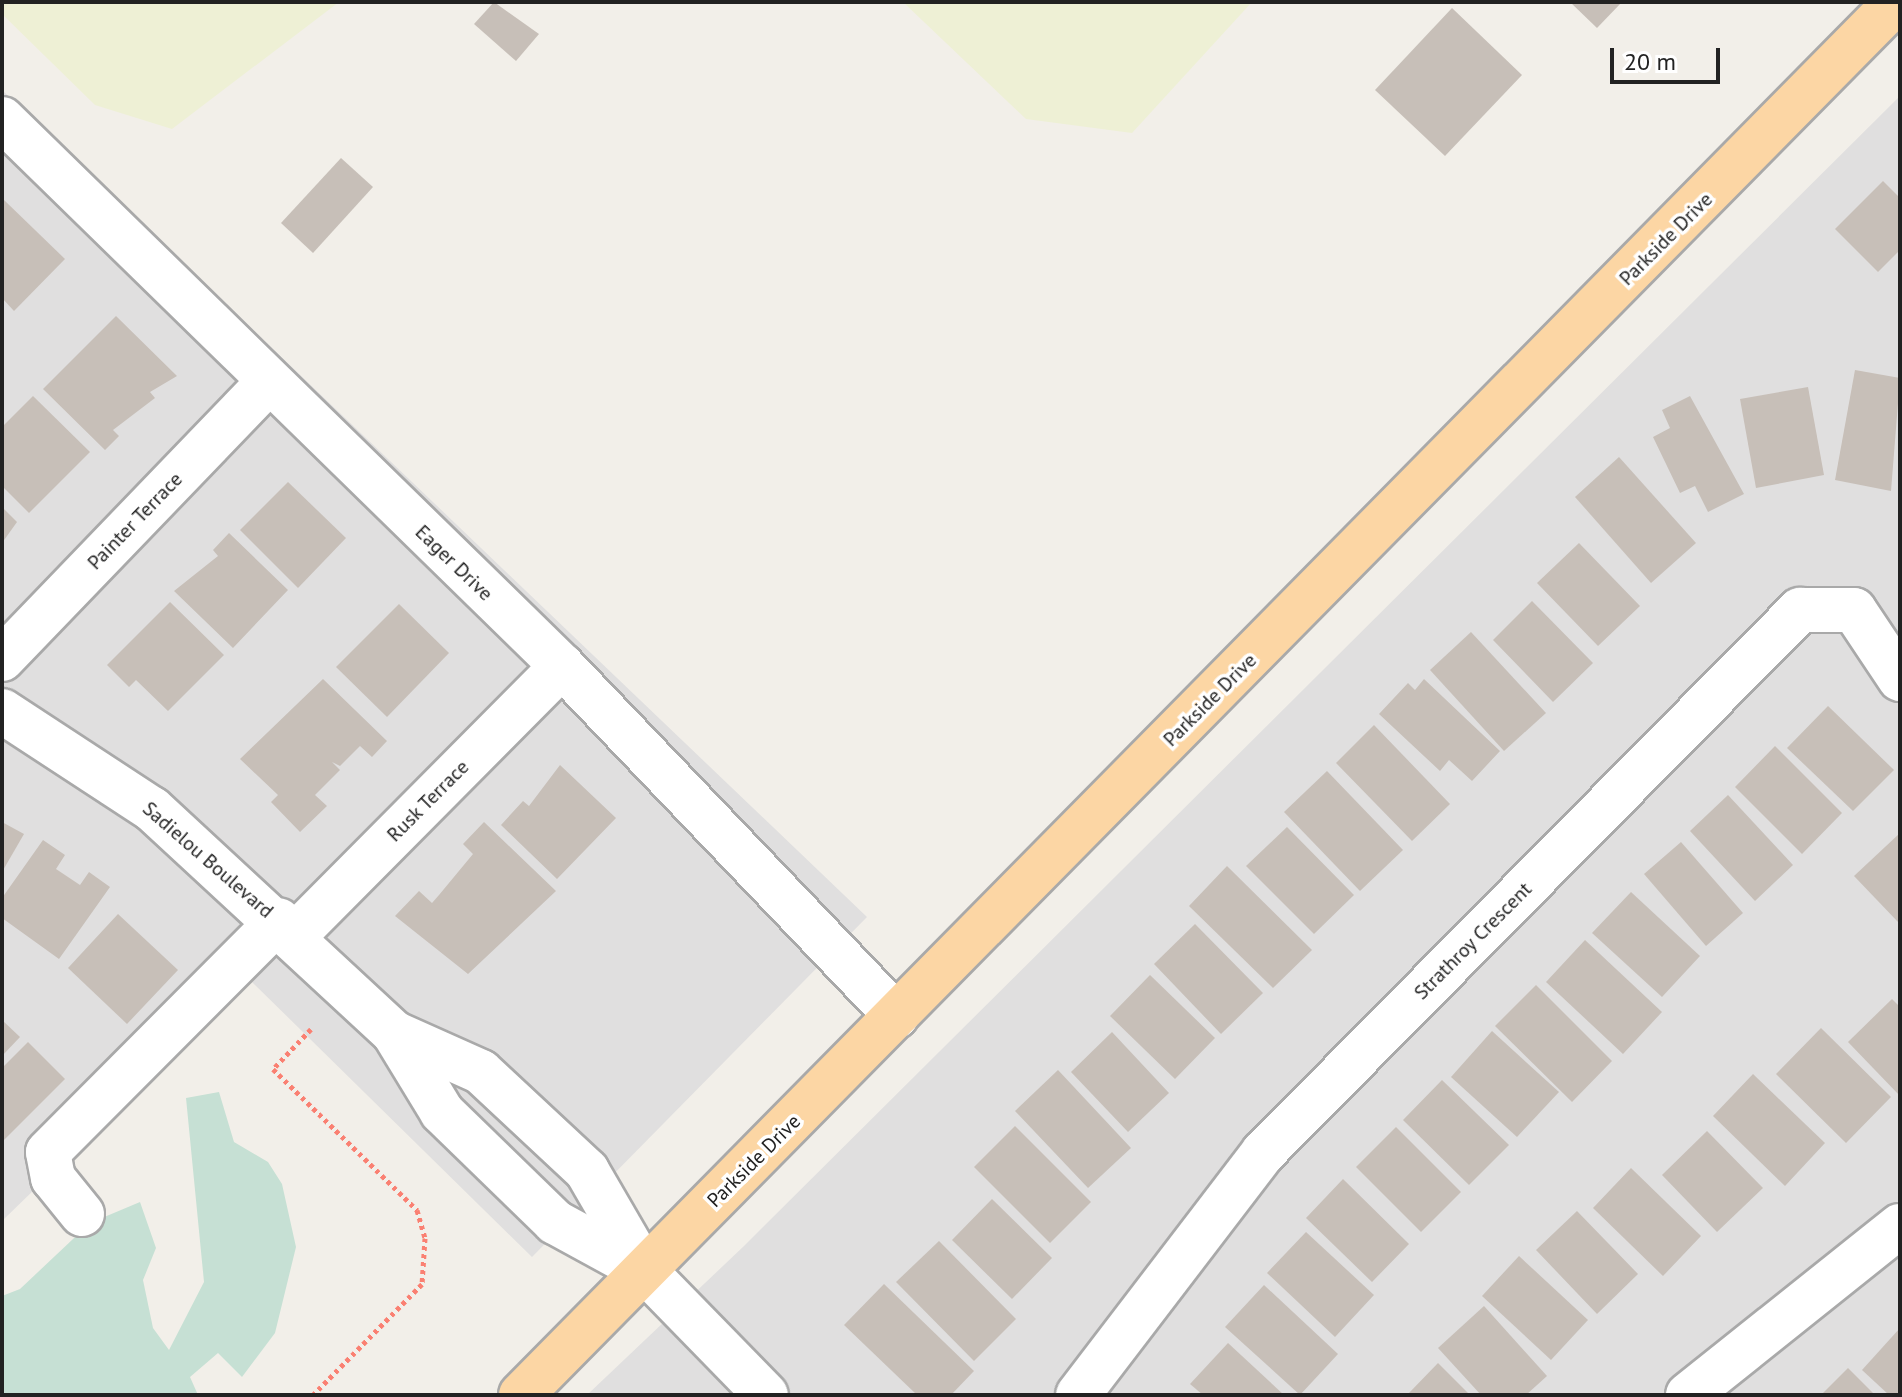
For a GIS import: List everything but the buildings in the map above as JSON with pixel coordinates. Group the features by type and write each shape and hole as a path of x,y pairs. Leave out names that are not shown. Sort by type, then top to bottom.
{"main road":[{"name":"Parkside Drive","path":"521,1395 1896,2"}],"street":[{"name":"Eager Drive","path":"2,119 268,383 562,666 897,1016"},
{"name":"Painter Terrace","path":"2,659 268,383"},
{"name":"Strathroy Crescent","path":"1078,1395 1263,1153 1800,610 1854,610 1900,679"},
{"name":"Rusk Terrace","path":"82,1214 53,1178 48,1152 562,666"},
{"name":"Sadielou Boulevard","path":"2,711 152,809 287,928 394,1033 442,1112 555,1222 645,1271"},
{"name":"Sadielou Boulevard","path":"394,1033 481,1072 587,1171 645,1271"},
{"path":"1688,1395 1900,1226"},
{"path":"645,1271 766,1395"}],"path":[{"path":"311,1029 273,1069 417,1210 425,1238 422,1284 313,1395"}],"shaded area":[{"path":"2,90 867,917 532,1257 250,980 2,1221"},
{"path":"1900,96 1900,1395 587,1395 744,1246"}],"green space":[{"path":"2,2 339,2 172,129 95,105 2,14"},
{"path":"903,2 1252,2 1132,133 1026,119"},
{"path":"219,1092 234,1142 268,1162 282,1184 296,1247 275,1333 242,1377 218,1353 190,1377 198,1395 2,1395 2,1296 20,1289 90,1223 140,1202 156,1248 143,1280 153,1328 169,1350 204,1282 186,1098"}]}
